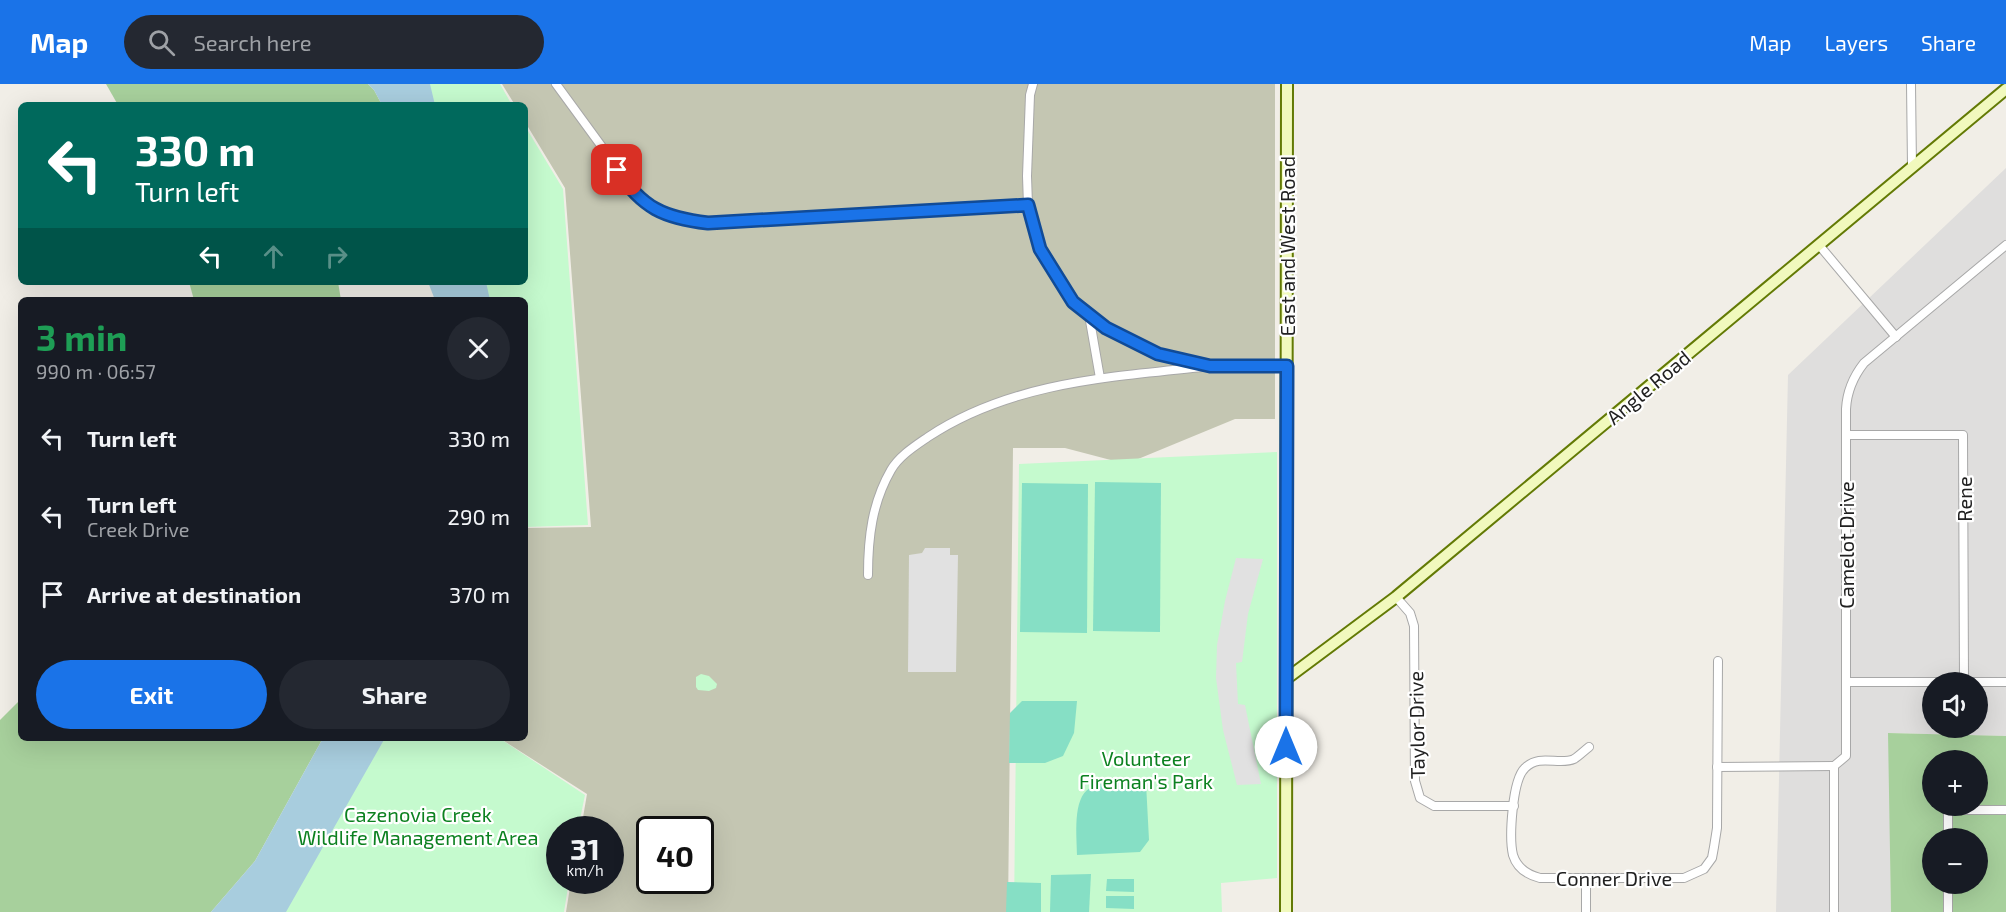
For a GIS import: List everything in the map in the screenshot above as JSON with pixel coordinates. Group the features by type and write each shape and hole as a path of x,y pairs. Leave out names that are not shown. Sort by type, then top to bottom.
{"street":[{"path":"556,84 605,151 630,190 649,206 680,220 708,223 1028,205"},
{"path":"1033,84 1030,95 1028,205 1040,249 1073,302 1106,328 1158,354 1210,366"},
{"name":"East and West Road","path":"1286,912 1287,84"},
{"path":"1911,84 1912,167"},
{"name":"Angle Road","path":"1286,679 1396,597 2006,89"},
{"path":"1819,245 1896,337"},
{"name":"Camelot Drive","path":"1834,912 1834,766 1846,756 1846,402 1852,381 1864,363 2006,245"},
{"path":"1089,315 1100,378"},
{"path":"868,575 868,545 874,506 892,468 911,448 953,421 1011,397 1100,378 1210,366 1287,366"},
{"name":"Rene","path":"1846,435 1964,435 1964,672"},
{"name":"Taylor Drive","path":"1396,597 1410,613 1414,626 1415,781 1420,798 1434,806 1514,806"},
{"name":"Conner Drive","path":"1589,747 1574,759 1530,763 1517,780 1512,836 1514,856 1527,874 1540,878 1684,878 1704,869 1712,858 1717,828 1718,661"},
{"path":"1846,682 1922,682"},
{"path":"1988,682 2006,682"},
{"path":"1717,767 1834,766"},
{"path":"1948,828 1948,810 2006,810"},
{"path":"1586,879 1586,912"},
{"path":"1947,912 1948,894"}],"shaded area":[{"path":"502,84 1275,84 1275,419 1235,419 1126,464 1065,448 1013,448 1008,912 566,912 569,894 624,894 624,816 583,816 587,794 504,741 528,741 528,528 591,527 565,188 528,127 528,102 513,102"},
{"path":"2006,168 2006,736 1988,736 1988,672 1922,672 1922,734 1889,733 1891,912 1776,912 1788,375"},
{"path":"925,548 950,548 950,555 958,555 956,672 908,672 909,555 922,553"},
{"path":"1236,558 1263,559 1248,614 1242,662 1236,663 1238,704 1245,705 1261,784 1237,785 1223,730 1216,678 1217,645"}],"green space":[{"path":"106,84 368,84 380,102 116,102"},
{"path":"405,84 500,84 510,102 411,102"},
{"path":"528,131 563,189 588,525 528,527 528,297 470,297 468,285 528,285"},
{"path":"190,285 338,285 340,297 193,297"},
{"name":"Volunteer Fireman's Park","path":"1277,452 1277,878 1221,883 1222,912 1014,912 1019,464"},
{"path":"1095,482 1161,483 1160,632 1093,631"},
{"path":"1022,483 1088,484 1087,633 1020,632"},
{"path":"701,674 709,676 717,684 716,688 709,691 698,690 696,677"},
{"path":"1022,701 1077,701 1074,733 1063,756 1045,763 1009,763 1010,713"},
{"path":"18,702 18,741 321,741 255,861 211,912 0,912 0,720"},
{"path":"1888,733 1922,734 1922,738 2006,736 2006,912 1891,912"},
{"name":"Cazenovia Creek Wildlife Management Area","path":"359,741 504,741 585,795 581,816 546,816 546,894 567,894 564,912 251,912"},
{"path":"1122,782 1146,783 1149,840 1140,852 1077,855 1078,809 1084,793 1097,785"},
{"path":"1091,874 1089,912 1050,912 1051,875"},
{"path":"1107,879 1134,879 1134,892 1106,891"},
{"path":"1007,882 1041,883 1041,912 1006,912"},
{"path":"1106,896 1134,896 1134,909 1106,908"}],"water":[{"path":"368,84 430,84 434,102 380,102"},
{"path":"429,285 487,285 489,297 434,297"},
{"path":"321,741 383,741 286,912 211,912 255,861"}],"route":[{"path":"617,170 630,190 649,206 680,220 708,223 1028,205 1040,249 1073,302 1106,328 1158,354 1210,366 1287,366 1286,747"}]}
